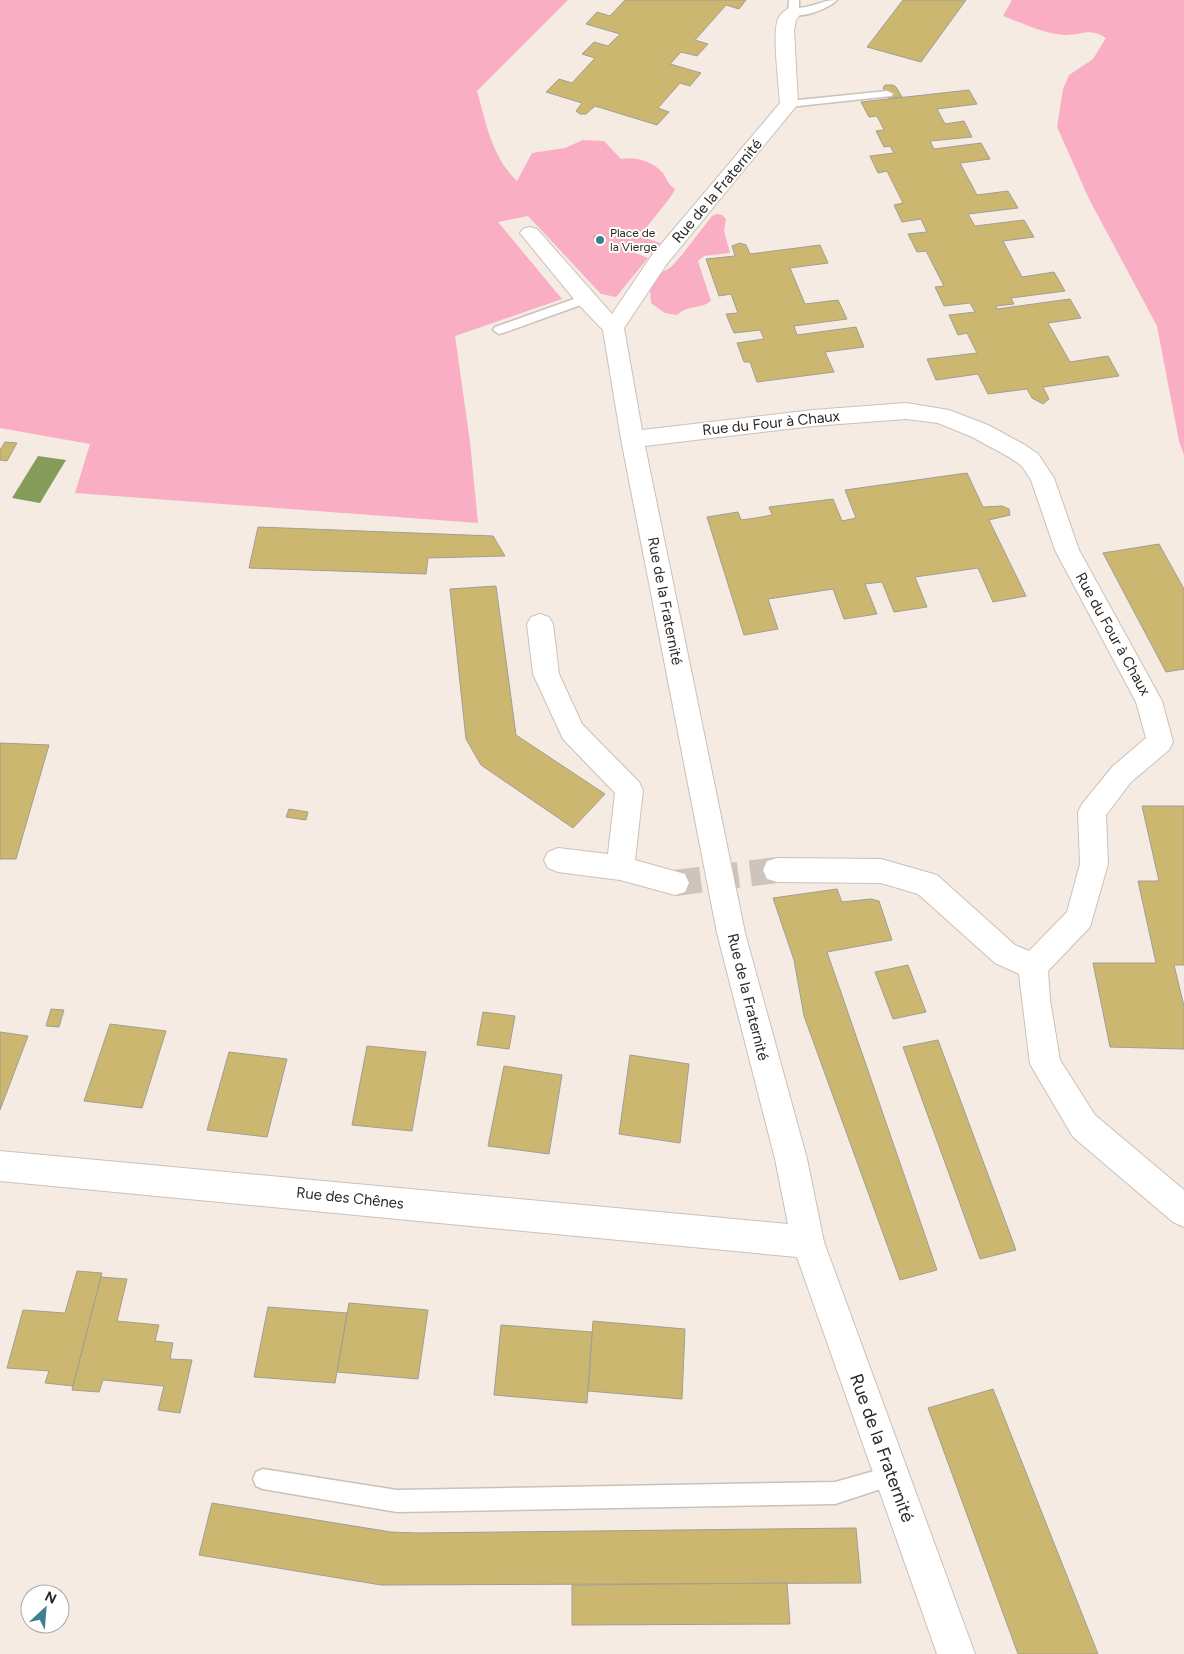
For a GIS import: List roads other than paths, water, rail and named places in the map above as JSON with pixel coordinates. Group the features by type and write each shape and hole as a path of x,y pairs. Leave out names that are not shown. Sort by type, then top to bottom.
{"street":[{"path":"789,104 785,30 787,19 793,6"},
{"name":"Rue de la Fraternité","path":"789,104 659,260 613,328 632,439 731,933 790,1159 808,1242 956,1654"},
{"path":"530,233 585,299 613,328"},
{"name":"Rue du Four à Chaux","path":"632,439 813,418 906,411 942,416 1017,450 1030,460 1042,478 1067,550 1149,701 1160,742 1122,774 1092,812 1094,864 1080,918 1033,967"},
{"path":"540,624 546,674 572,730 629,790 620,868"},
{"path":"558,860 620,868 675,883"},
{"path":"777,870 881,871 927,884 1005,954 1033,967 1035,1000 1045,1064 1084,1126 1184,1211"},
{"name":"Rue des Chênes","path":"0,1166 808,1242"}],"lane":[{"path":"793,6 810,10 832,0"},
{"path":"789,104 886,94"},
{"path":"499,330 585,299"},
{"path":"263,1480 398,1501 835,1493 892,1476"}],"tunnel":[{"path":"675,883 777,870"}],"place":[{"name":"Place de la Vierge","path":"600,240"}]}
